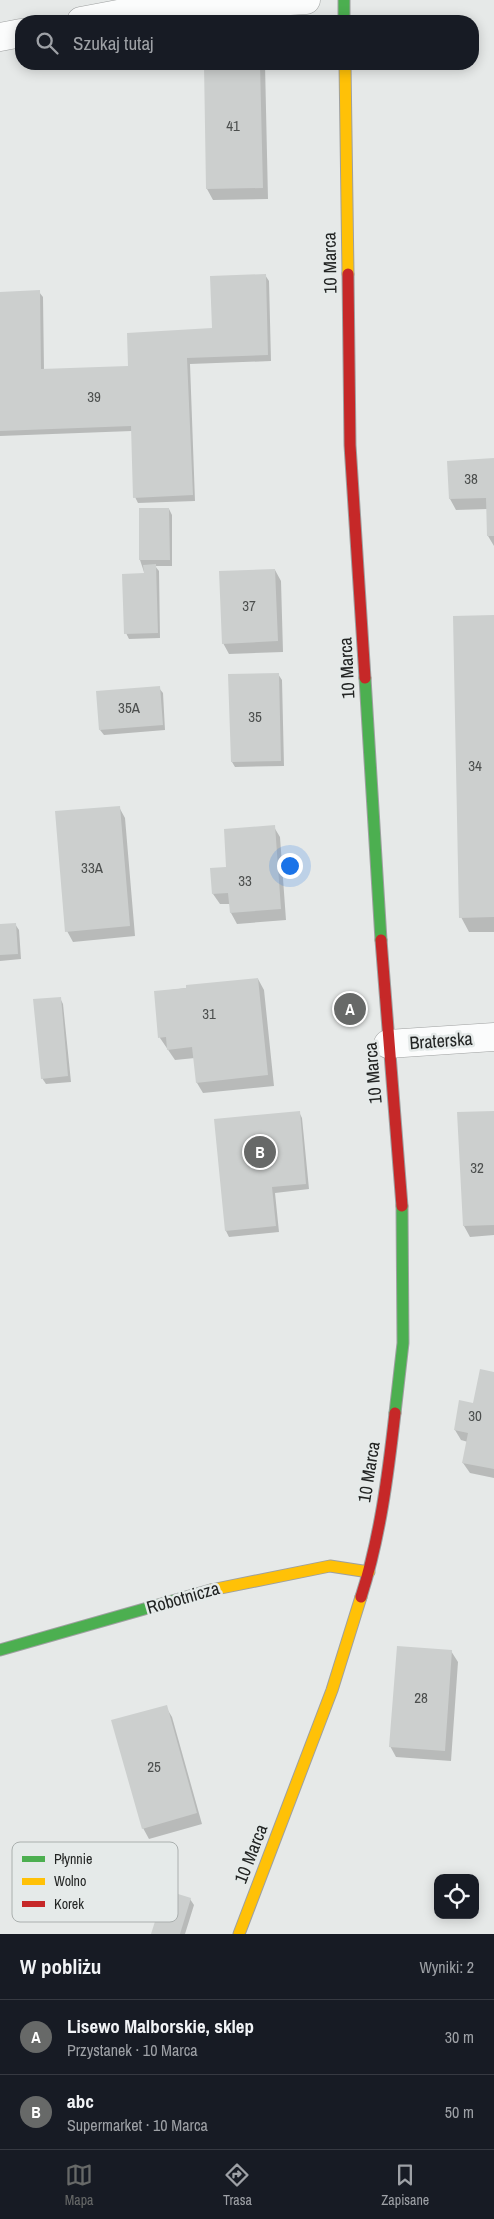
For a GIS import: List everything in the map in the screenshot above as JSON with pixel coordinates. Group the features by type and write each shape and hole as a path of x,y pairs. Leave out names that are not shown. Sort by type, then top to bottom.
{"street":[{"path":"113,15 134,11 306,0"},
{"path":"344,0 344,15"},
{"path":"0,37 15,34"},
{"name":"10 Marca","path":"240,1934 332,1690 368,1572 387,1483 403,1343 402,1198 374,872 361,607 350,444 345,70"},
{"name":"Braterska","path":"388,1044 494,1037"},
{"name":"Robotnicza","path":"0,1650 224,1586 330,1566 368,1572"}],"building":[{"path":"204,70 260,70 263,188 206,189"},
{"path":"266,274 268,355 187,358 193,495 133,498 131,426 0,431 0,292 40,290 41,369 128,366 127,333 212,328 210,276"},
{"path":"494,458 494,536 487,536 486,498 449,499 447,461"},
{"path":"139,508 169,508 170,560 139,560"},
{"path":"156,564 158,633 124,634 122,574 144,573 143,565"},
{"path":"275,569 278,641 222,644 219,571"},
{"path":"494,615 494,917 459,918 453,616"},
{"path":"279,673 281,761 231,762 228,674"},
{"path":"160,686 163,725 99,730 96,691"},
{"path":"120,806 130,926 65,932 55,811"},
{"path":"275,825 281,909 230,913 228,893 212,894 210,868 226,867 224,829"},
{"path":"16,923 18,954 0,955 0,924"},
{"path":"258,978 268,1075 196,1083 192,1047 167,1050 166,1037 158,1038 154,991 186,988 186,985"},
{"path":"61,997 68,1076 41,1079 33,999"},
{"path":"300,1111 306,1184 272,1187 276,1226 225,1231 214,1119"},
{"path":"494,1111 494,1225 463,1226 457,1112"},
{"path":"480,1369 494,1372 494,1469 462,1463 468,1433 454,1430 459,1400 473,1403"},
{"path":"397,1646 452,1650 445,1751 389,1747"},
{"path":"167,1705 197,1813 142,1829 111,1720"},
{"path":"178,1894 191,1898 180,1934 151,1934 155,1922 178,1922"}],"traffic: fast":[{"path":"344,0 344,15"},
{"path":"365,678 381,940"},
{"path":"395,1413 403,1343 402,1206"},
{"path":"0,1650 211,1590"}],"traffic: slow":[{"path":"345,70 348,274"},
{"path":"211,1590 330,1566 369,1572"},
{"path":"239,1934 332,1690 361,1597"}],"traffic: jam":[{"path":"348,274 350,445 365,678"},
{"path":"381,940 402,1206"},
{"path":"361,1597 378,1529 395,1413"}],"place":[{"name":"Lisewo Malborskie, sklep","path":"350,1009"},
{"name":"abc","path":"260,1152"}]}
